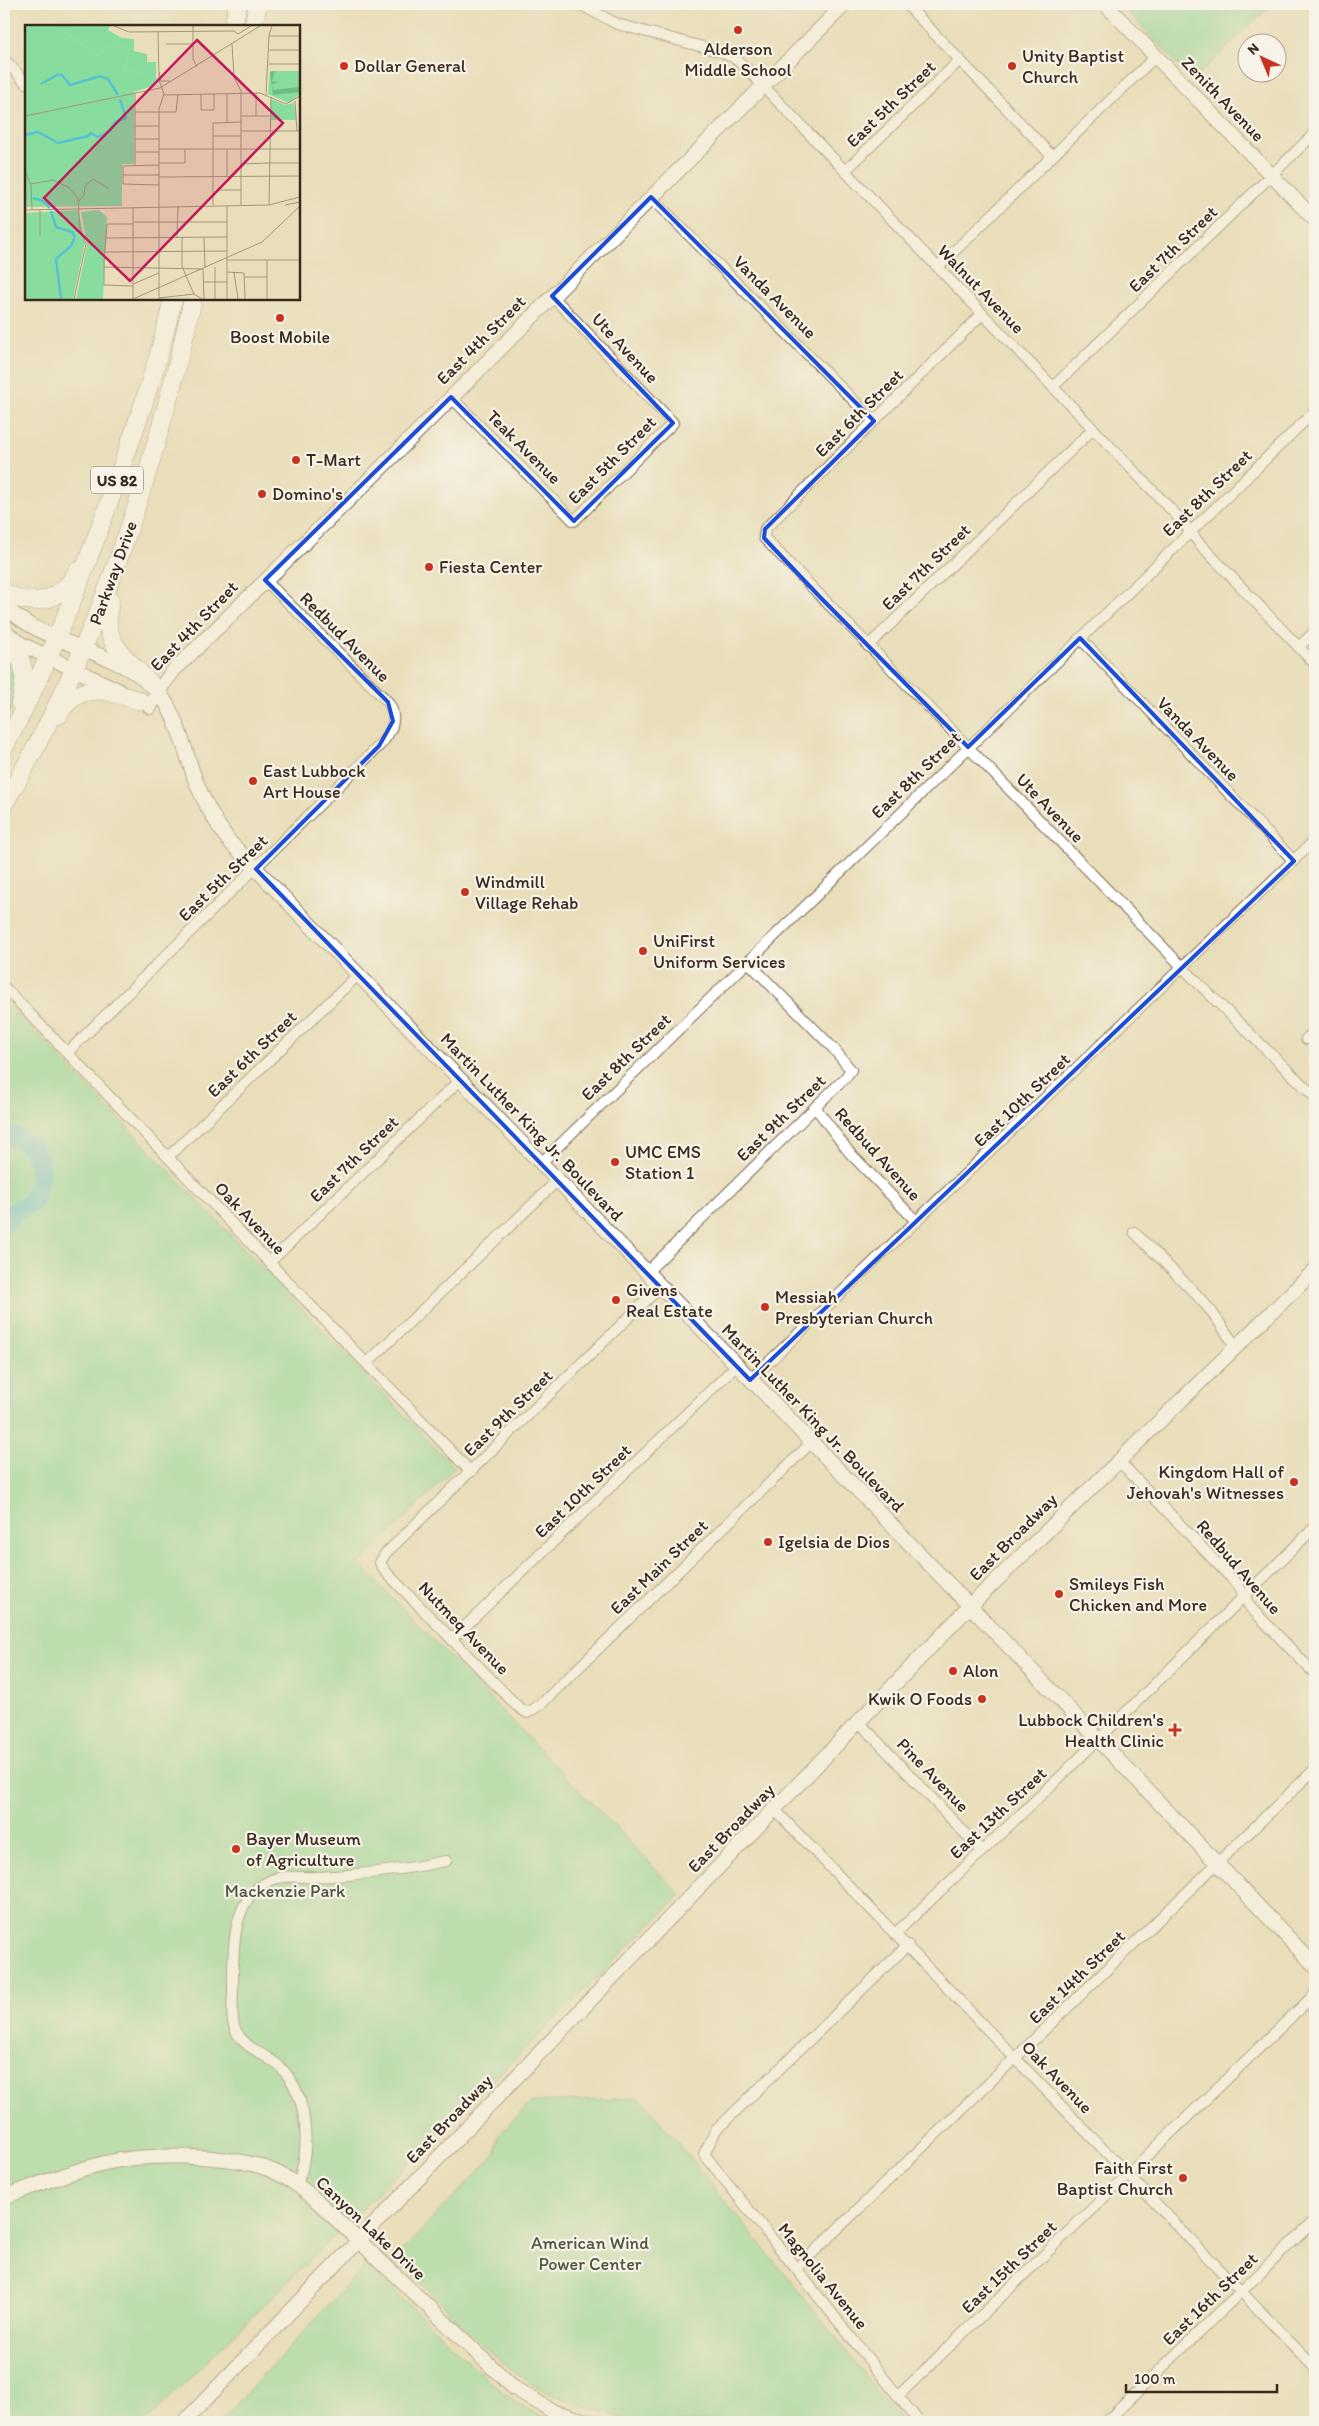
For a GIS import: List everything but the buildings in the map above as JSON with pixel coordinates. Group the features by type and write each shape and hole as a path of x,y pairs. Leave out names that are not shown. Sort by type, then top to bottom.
{"highway":[{"path":"233,25 238,4"},
{"path":"253,25 258,4"},
{"name":"Parkway Drive","path":"4,747 49,658 98,534 135,432 173,300"},
{"name":"Parkway Drive","path":"4,804 75,670 121,556 159,440 193,300"},
{"path":"4,592 22,601 34,602 45,601 57,595 71,582 98,534"},
{"path":"121,556 107,613 107,629 118,650 154,687"},
{"path":"4,632 22,662 25,685 4,747"},
{"path":"14,787 43,745 62,710 68,702 80,693 96,689 145,704"}],"main road":[{"name":"East 4th Street","path":"145,704 154,687 174,670 452,397 845,4"},
{"name":"Zenith Avenue","path":"1105,4 1315,220"},
{"name":"Martin Luther King Jr. Boulevard","path":"4,605 23,621 138,675 154,687 162,696 212,817 229,841 736,1366 971,1605 1315,1966"},
{"path":"4,632 21,644 145,704 174,723"},
{"name":"East Broadway","path":"184,2422 971,1605 1315,1270"},
{"name":"Canyon Lake Drive","path":"4,2197 90,2167 136,2158 168,2157 243,2163 267,2169 297,2185 332,2214 358,2241 514,2388 554,2412 589,2422"}],"street":[{"name":"Walnut Avenue","path":"579,4 617,24 725,53 742,64 1053,387 1315,664"},
{"path":"906,4 1052,156"},
{"path":"938,267 1156,57"},
{"name":"East 5th Street","path":"845,171 960,60"},
{"path":"5,62 25,82"},
{"name":"East 7th Street","path":"1053,387 1315,133"},
{"name":"Vanda Avenue","path":"651,197 874,421"},
{"name":"Ute Avenue","path":"552,296 673,423"},
{"name":"East 6th Street","path":"764,538 765,529 982,314"},
{"name":"Teak Avenue","path":"452,397 574,521"},
{"name":"East 8th Street","path":"541,1163 1315,411"},
{"name":"East 5th Street","path":"574,521 673,423"},
{"name":"East 7th Street","path":"868,646 1093,429"},
{"name":"Ute Avenue","path":"764,538 1184,968 1315,1097"},
{"name":"Redbud Avenue","path":"266,580 388,702 393,721"},
{"path":"1298,647 1315,631"},
{"name":"Vanda Avenue","path":"1080,638 1294,861"},
{"name":"East 5th Street","path":"67,1053 379,746 390,732 393,721"},
{"name":"East 10th Street","path":"750,1380 1184,968 1315,840"},
{"name":"East 9th Street","path":"646,1273 851,1070 833,1048 748,962"},
{"name":"East 6th Street","path":"168,1157 358,974"},
{"name":"Oak Avenue","path":"4,987 471,1472"},
{"path":"1306,1039 1315,1031"},
{"name":"East 7th Street","path":"270,1262 460,1080"},
{"name":"Redbud Avenue","path":"815,1107 849,1152 917,1222"},
{"path":"367,1363 558,1180"},
{"path":"1134,1232 1212,1312 1236,1347"},
{"name":"East 9th Street","path":"380,1563 385,1554 660,1287"},
{"name":"East 10th Street","path":"452,1639 736,1366"},
{"name":"East Main Street","path":"527,1712 540,1705 811,1443"},
{"name":"Redbud Avenue","path":"1118,1460 1238,1585 1250,1607 1315,1674"},
{"name":"East 13th Street","path":"896,1933 1099,1739 1315,1527"},
{"name":"Nutmeq Avenue","path":"380,1563 517,1706 527,1712"},
{"name":"Pine Avenue","path":"859,1722 982,1850"},
{"name":"East 14th Street","path":"796,2269 1315,1769"},
{"name":"Oak Avenue","path":"775,1810 1315,2368"},
{"path":"297,2185 303,2167 306,2143 301,2110 296,2094 279,2066 242,2040 234,2025 233,1952 238,1922 243,1909 260,1888 268,1881 277,1878 405,1870 446,1861"},
{"name":"Magnolia Avenue","path":"908,1946 716,2130 704,2154 919,2422"},
{"name":"East 15th Street","path":"898,2396 1315,1994"},
{"name":"East 16th Street","path":"1106,2422 1315,2220"}],"highlighted area":[{"path":"651,197 874,421 765,529 764,538 819,596 968,747 1080,638 1294,861 750,1380 256,869 379,746 393,721 388,702 265,580 451,397 574,521 673,423 552,296"}],"green space":[{"path":"1120,4 1272,4 1243,32 1236,32 1236,39 1193,80"},
{"path":"4,643 21,681 4,727"},
{"name":"Mackenzie Park","path":"4,999 455,1468 359,1564 681,1895 145,2422 4,2422"},
{"name":"American Wind Power Center","path":"641,2098 822,2320 901,2422 632,2422 562,2399 532,2384 490,2352 396,2257 496,2153 498,2136 531,2102"},
{"path":"366,2264 484,2376 519,2404 554,2422 220,2422"}],"waterway":[{"path":"4,1134 17,1138 27,1144 34,1151 40,1169 33,1202 15,1211 4,1225"},
{"path":"4,1379 4,1407"}],"place":[{"name":"Alderson Middle School","path":"738,30"},
{"name":"Dollar General","path":"344,66"},
{"name":"Unity Baptist Church","path":"1012,66"},
{"name":"Boost Mobile","path":"280,318"},
{"name":"T-Mart","path":"296,460"},
{"name":"Domino's","path":"262,494"},
{"name":"Fiesta Center","path":"429,567"},
{"name":"East Lubbock Art House","path":"253,781"},
{"name":"Windmill Village Rehab","path":"465,892"},
{"name":"UniFirst Uniform Services","path":"643,951"},
{"name":"UMC EMS Station 1","path":"615,1162"},
{"name":"Givens Real Estate","path":"616,1300"},
{"name":"Messiah Presbyterian Church","path":"765,1307"},
{"name":"Kingdom Hall of Jehovah's Witnesses","path":"1294,1482"},
{"name":"Igelsia de Dios","path":"768,1542"},
{"name":"Smileys Fish Chicken and More","path":"1059,1594"},
{"name":"Alon","path":"953,1671"},
{"name":"Kwik O Foods","path":"982,1699"},
{"name":"Lubbock Children's Health Clinic","path":"1175,1730"},
{"name":"Bayer Museum of Agriculture","path":"236,1849"},
{"name":"Faith First Baptist Church","path":"1183,2178"}]}
